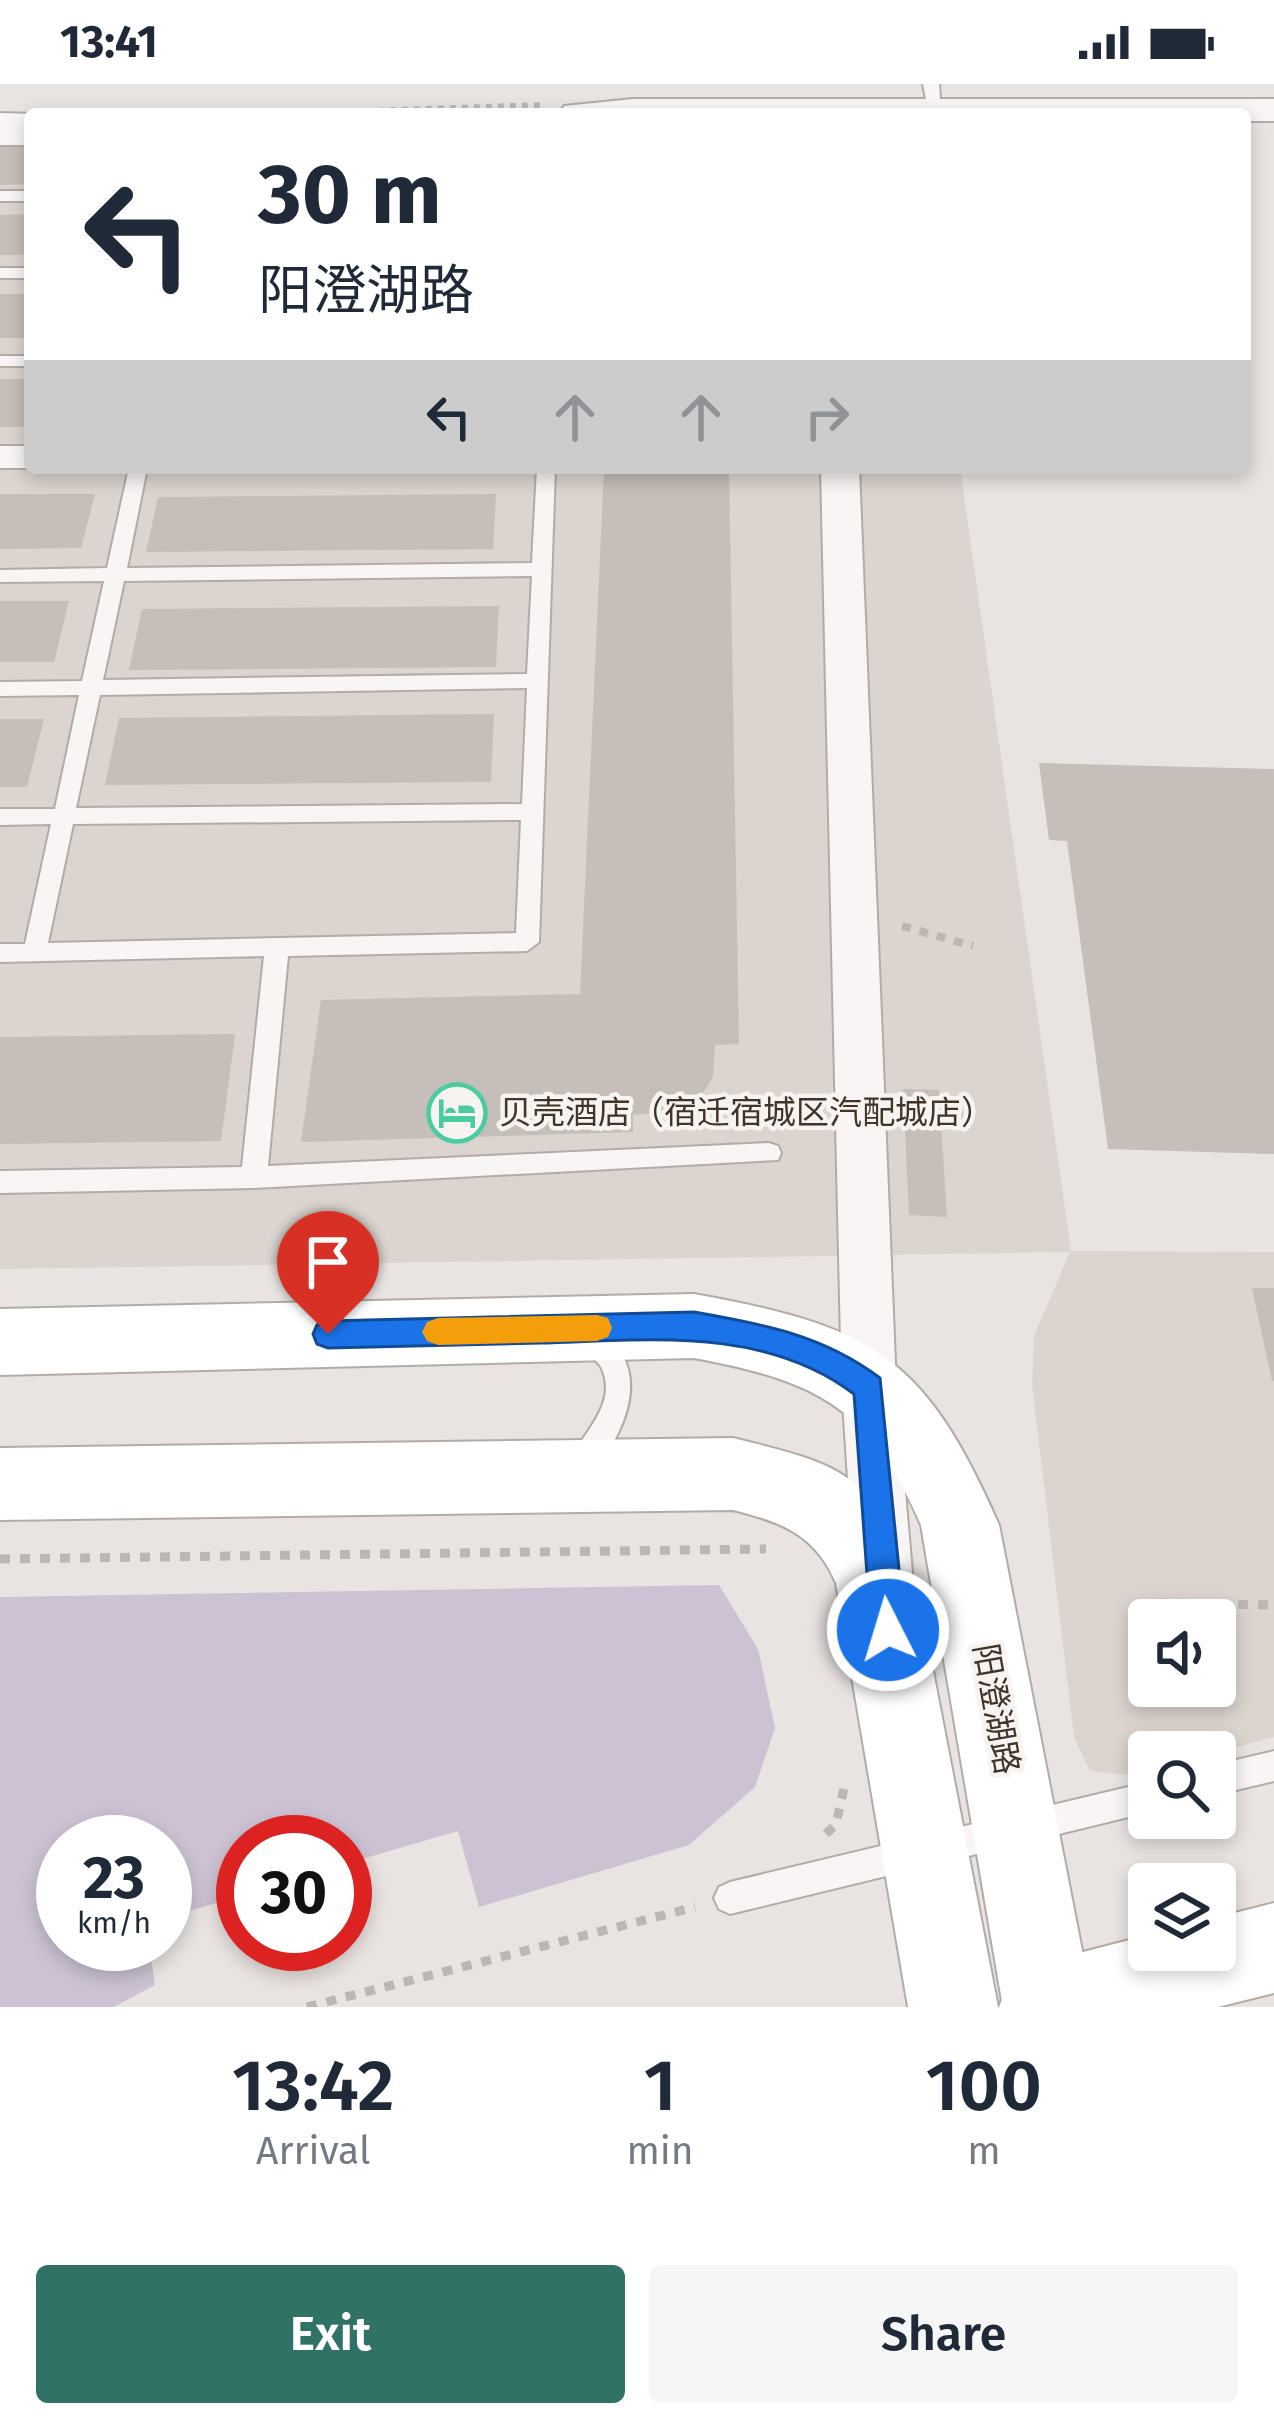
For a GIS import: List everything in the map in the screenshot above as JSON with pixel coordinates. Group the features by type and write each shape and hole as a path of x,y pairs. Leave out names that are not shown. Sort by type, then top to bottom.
{"main road":[{"name":"阳澄湖路","path":"0,1342 694,1326 777,1340 834,1361 913,1430 937,1466 960,1525 1047,2007"},
{"path":"0,1484 733,1474 802,1491 844,1517 862,1545 888,1630 953,2007"},
{"path":"1047,2007 1148,1995 1274,1948"}],"street":[{"path":"798,108 934,97 1222,108"},
{"path":"840,474 869,1388 888,1630"}],"lane":[{"path":"35,952 138,474"},
{"path":"0,953 527,942 546,474"},
{"path":"0,576 542,569"},
{"path":"0,689 538,681"},
{"path":"0,817 532,812"},
{"path":"254,1177 277,947"},
{"path":"0,1182 254,1177 769,1153"},
{"path":"562,1329 600,1346 614,1364 620,1387 608,1431 570,1477"},
{"path":"1236,1775 1274,1766"},
{"path":"730,1898 1128,1801"}],"path":[{"path":"854,913 973,946"},
{"path":"0,1558 754,1546 786,1555"},
{"path":"1236,1605 1274,1605"},
{"path":"811,1850 836,1823 844,1787 842,1768"},
{"path":"307,2007 730,1898"}],"shaded area":[{"path":"0,133 24,133 24,474 961,474 1071,1251 1274,1252 1274,1737 1236,1747 1236,1731 1128,1731 1128,1775 1090,1771 1074,1737 1032,1384 1034,1336 1070,1252 0,1269"},
{"path":"719,1585 758,1649 775,1728 755,1787 689,1845 479,1907 458,1831 372,1856 372,1815 216,1815 216,1903 192,1910 192,1815 36,1815 36,1971 153,1971 155,1985 114,2007 0,2007 0,1597"}],"building":[{"path":"0,147 24,147 24,184 0,185"},
{"path":"24,214 24,255 0,255 0,215"},
{"path":"0,294 24,294 24,338 0,338"},
{"path":"0,379 24,379 24,427 0,427"},
{"path":"604,474 729,474 739,1044 715,1045 713,1077 700,1098 675,1111 633,1115 633,1132 301,1142 321,1000 580,994"},
{"path":"0,494 95,494 81,548 0,549"},
{"path":"496,494 493,549 146,552 158,497"},
{"path":"0,601 69,601 54,662 0,662"},
{"path":"499,606 496,667 129,670 142,609"},
{"path":"494,714 491,782 105,785 119,718"},
{"path":"0,719 44,719 27,787 0,787"},
{"path":"1039,763 1274,769 1274,1154 1108,1149 1067,841 1049,840"},
{"path":"235,1034 221,1141 0,1144 0,1037"},
{"path":"903,1089 939,1090 947,1217 909,1215"},
{"path":"1252,1288 1274,1288 1274,1381 1272,1381"}],"slow traffic":[{"path":"438,1332 597,1328"}],"place":[{"name":"贝壳酒店（宿迁宿城区汽配城店）","path":"457,1113"}],"route":[{"path":"328,1334 694,1326 777,1340 834,1361 869,1388 888,1630"}]}
